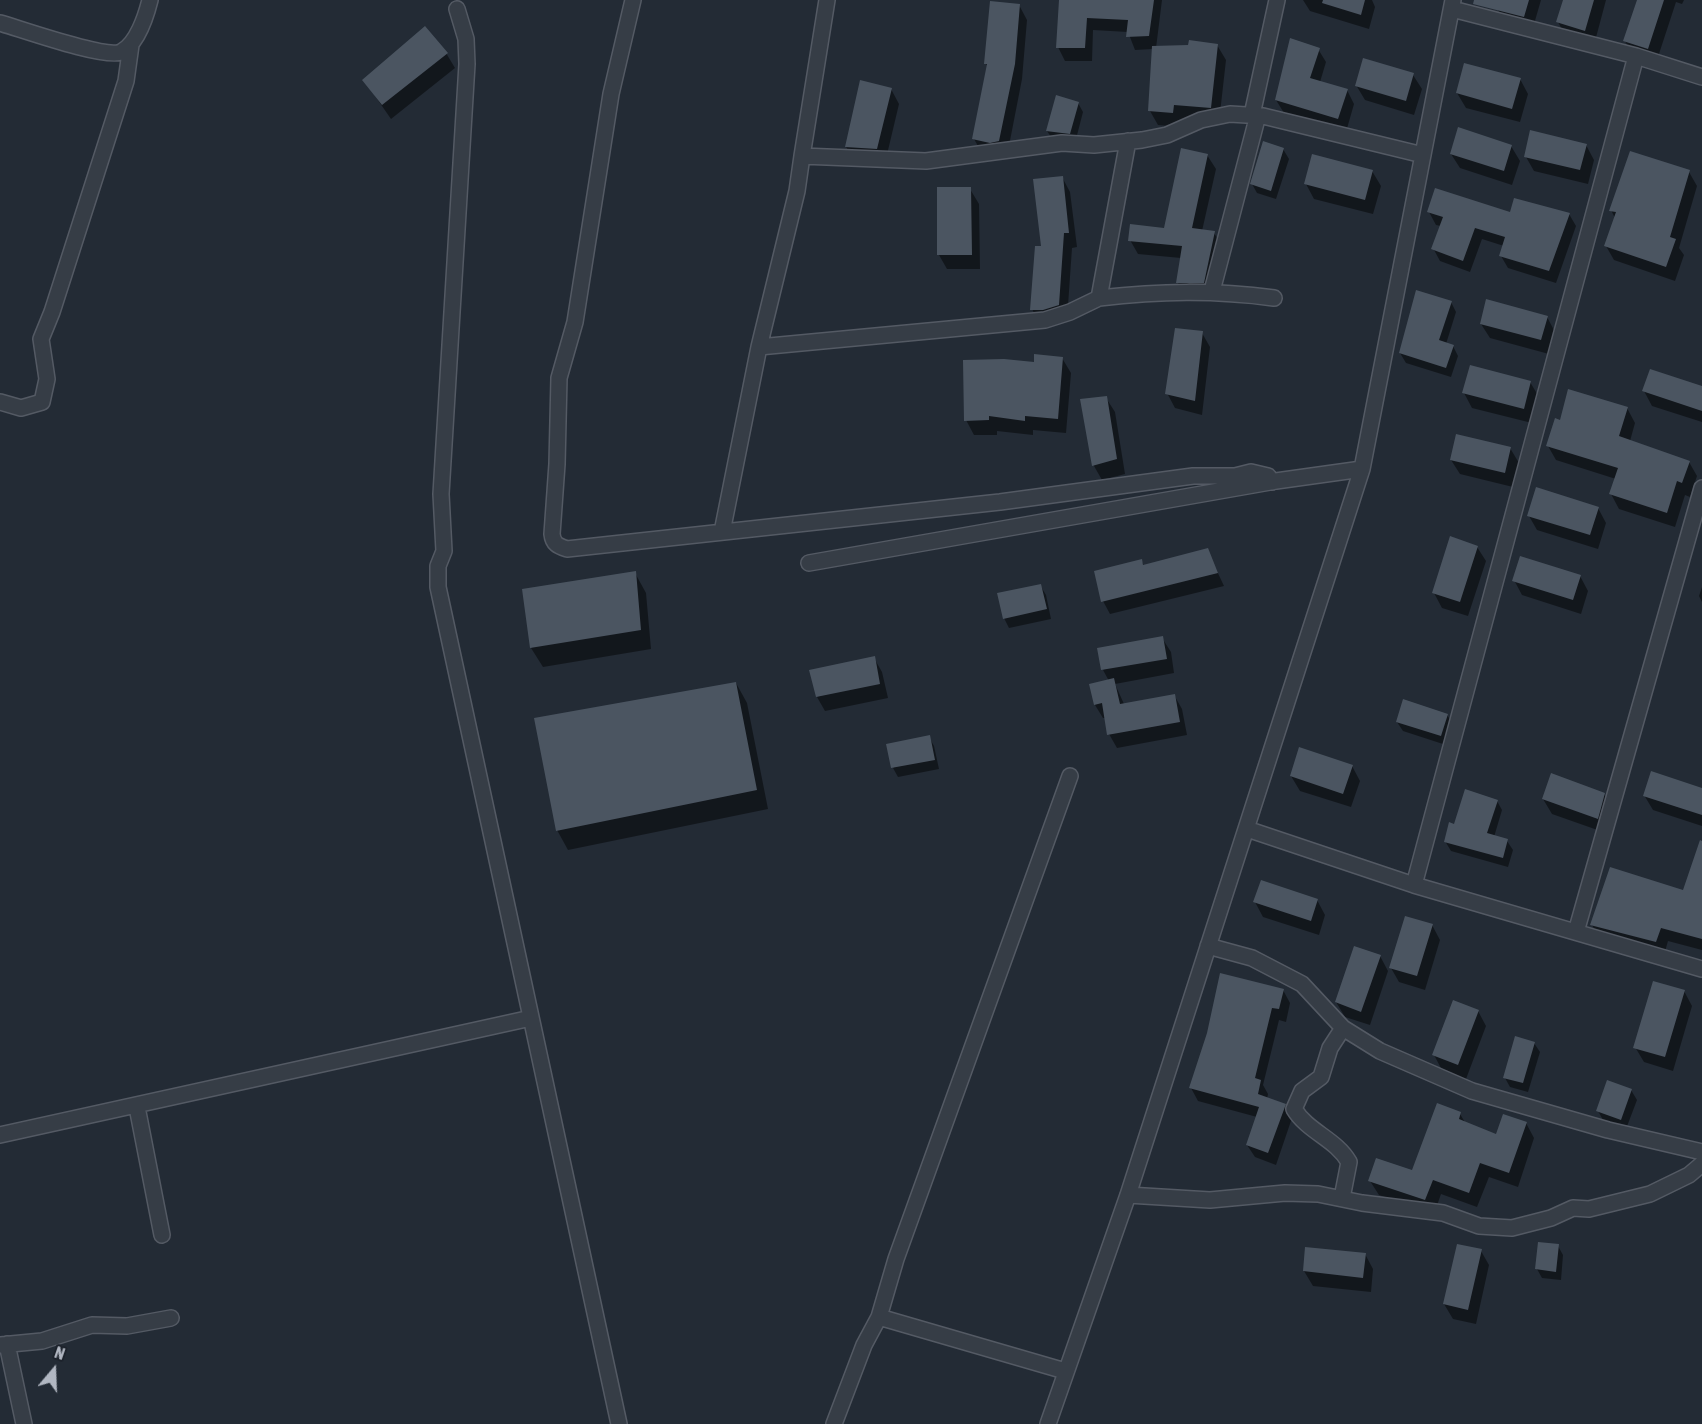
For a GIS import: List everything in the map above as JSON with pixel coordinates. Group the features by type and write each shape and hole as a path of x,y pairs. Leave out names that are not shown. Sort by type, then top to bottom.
{"street":[{"path":"0,402 21,408 42,402 47,378 41,339 52,312 126,81 131,45 150,0"},
{"path":"633,0 611,94 575,322 559,378 553,540 567,549 1000,502 1193,476 1235,476 1251,472 1268,476 1272,482"},
{"path":"722,532 759,346 793,210 827,0"},
{"path":"1212,291 1255,115 1277,0"},
{"path":"1048,1424 1128,1195 1362,469 1452,5 1636,56 1702,77"},
{"path":"457,9 466,39 467,64 441,494 444,551 438,566 438,587 619,1424"},
{"path":"0,23 102,52 120,53 131,45"},
{"path":"1414,885 1636,56"},
{"path":"802,156 926,160 1062,143 1094,145 1167,135 1201,120 1230,114 1255,115 1423,154"},
{"path":"1099,298 1128,141"},
{"path":"759,346 1045,320 1070,312 1099,298 1149,292 1212,291 1274,298"},
{"path":"809,563 1272,482 1362,469"},
{"path":"1576,932 1702,488"},
{"path":"834,1424 864,1345 879,1317 900,1248 1070,776"},
{"path":"1247,829 1414,885 1702,969"},
{"path":"1208,946 1252,958 1302,984 1343,1028 1380,1051 1472,1091 1608,1131 1702,1152"},
{"path":"0,1136 531,1018"},
{"path":"1342,1198 1349,1162 1342,1150 1299,1117 1294,1109 1302,1091 1320,1077 1330,1048 1343,1028"},
{"path":"137,1107 162,1235"},
{"path":"1128,1195 1210,1200 1285,1193 1342,1198 1443,1212 1479,1226 1512,1228 1551,1218 1573,1208 1589,1209 1650,1194 1689,1175 1702,1164"},
{"path":"879,1317 1065,1371"},
{"path":"24,1424 3,1344 42,1341 92,1325 127,1326 171,1318"}],"building":[{"path":"1059,0 1154,0 1149,36 1126,37 1128,20 1087,18 1085,48 1056,48"},
{"path":"1323,0 1365,0 1361,15 1322,3"},
{"path":"1474,0 1529,0 1524,17 1473,4"},
{"path":"1563,0 1594,0 1585,31 1556,22"},
{"path":"1637,0 1664,0 1648,49 1623,41"},
{"path":"990,1 1020,4 1015,64 999,141 990,143 972,139 987,64 984,64"},
{"path":"425,26 448,53 382,105 362,80"},
{"path":"1290,38 1320,48 1310,78 1348,89 1338,119 1275,100"},
{"path":"1189,40 1218,44 1211,108 1174,105 1173,113 1148,111 1152,46 1188,45"},
{"path":"1363,58 1414,73 1406,101 1355,86"},
{"path":"1464,63 1521,78 1512,109 1456,93"},
{"path":"860,80 892,88 877,149 845,147"},
{"path":"1056,95 1079,102 1070,134 1046,131"},
{"path":"1458,127 1512,145 1504,171 1450,154"},
{"path":"1530,130 1587,144 1580,170 1524,157"},
{"path":"1263,141 1284,148 1271,191 1250,184"},
{"path":"1181,148 1208,154 1192,228 1215,231 1204,283 1176,283 1182,246 1128,241 1130,224 1164,228"},
{"path":"1630,151 1690,170 1670,237 1676,239 1666,267 1604,246 1616,212 1609,211"},
{"path":"1312,154 1373,170 1365,200 1304,184"},
{"path":"1063,176 1069,233 1064,233 1059,305 1043,310 1030,310 1035,246 1041,246 1033,179"},
{"path":"937,187 971,187 972,255 937,255"},
{"path":"1435,188 1510,212 1514,198 1570,213 1549,271 1499,256 1505,237 1475,228 1463,261 1431,249 1443,217 1427,212"},
{"path":"1416,290 1452,301 1439,340 1454,345 1446,368 1399,353"},
{"path":"1486,299 1548,316 1541,340 1480,324"},
{"path":"1175,328 1203,331 1195,401 1165,394"},
{"path":"1034,354 1063,357 1058,419 1025,416 1025,421 989,416 989,420 964,421 963,360 1004,359 1034,362"},
{"path":"1470,365 1531,381 1524,409 1462,393"},
{"path":"1650,369 1702,386 1702,411 1642,391"},
{"path":"1568,389 1628,407 1619,436 1690,461 1682,483 1677,481 1667,513 1609,494 1618,468 1546,446 1555,418 1560,420"},
{"path":"1107,396 1117,459 1092,466 1080,399"},
{"path":"1456,434 1511,447 1505,473 1450,460"},
{"path":"1536,487 1599,507 1590,535 1527,516"},
{"path":"1450,536 1478,546 1460,602 1432,593"},
{"path":"1208,548 1218,573 1101,602 1094,571 1142,559 1143,565"},
{"path":"1520,556 1581,575 1573,600 1512,581"},
{"path":"636,571 641,630 530,648 522,589"},
{"path":"1041,584 1047,609 1003,619 997,593"},
{"path":"1163,636 1167,659 1101,670 1097,648"},
{"path":"875,656 880,684 816,697 809,670"},
{"path":"1114,678 1120,704 1175,694 1180,722 1107,735 1102,703 1094,705 1089,684"},
{"path":"736,682 757,790 556,831 534,718"},
{"path":"1403,699 1448,714 1441,736 1396,722"},
{"path":"930,735 935,760 891,768 886,744"},
{"path":"1299,747 1353,765 1343,794 1290,776"},
{"path":"1651,771 1702,788 1702,815 1643,796"},
{"path":"1551,773 1605,793 1598,819 1542,799"},
{"path":"1465,789 1498,800 1487,833 1508,839 1503,858 1444,842 1449,822 1454,824"},
{"path":"1700,840 1702,841 1702,939 1661,928 1656,942 1590,925 1610,867 1683,890"},
{"path":"1261,880 1318,899 1311,921 1253,902"},
{"path":"1405,916 1433,924 1417,976 1389,968"},
{"path":"1354,946 1381,955 1361,1012 1335,1002"},
{"path":"1220,973 1284,989 1279,1009 1272,1008 1255,1078 1261,1080 1258,1094 1286,1104 1268,1153 1246,1145 1259,1107 1189,1088 1207,1033"},
{"path":"1653,981 1685,990 1665,1057 1633,1048"},
{"path":"1453,1000 1479,1010 1458,1065 1432,1055"},
{"path":"1515,1036 1535,1042 1523,1083 1503,1078"},
{"path":"1607,1080 1632,1089 1621,1120 1596,1111"},
{"path":"1437,1103 1461,1112 1459,1119 1496,1134 1503,1114 1527,1122 1509,1173 1480,1163 1469,1193 1433,1180 1425,1200 1368,1181 1376,1158 1412,1170"},
{"path":"1538,1242 1559,1244 1556,1272 1535,1269"},
{"path":"1457,1244 1482,1249 1468,1310 1443,1304"},
{"path":"1305,1247 1366,1253 1363,1278 1303,1271"}]}
